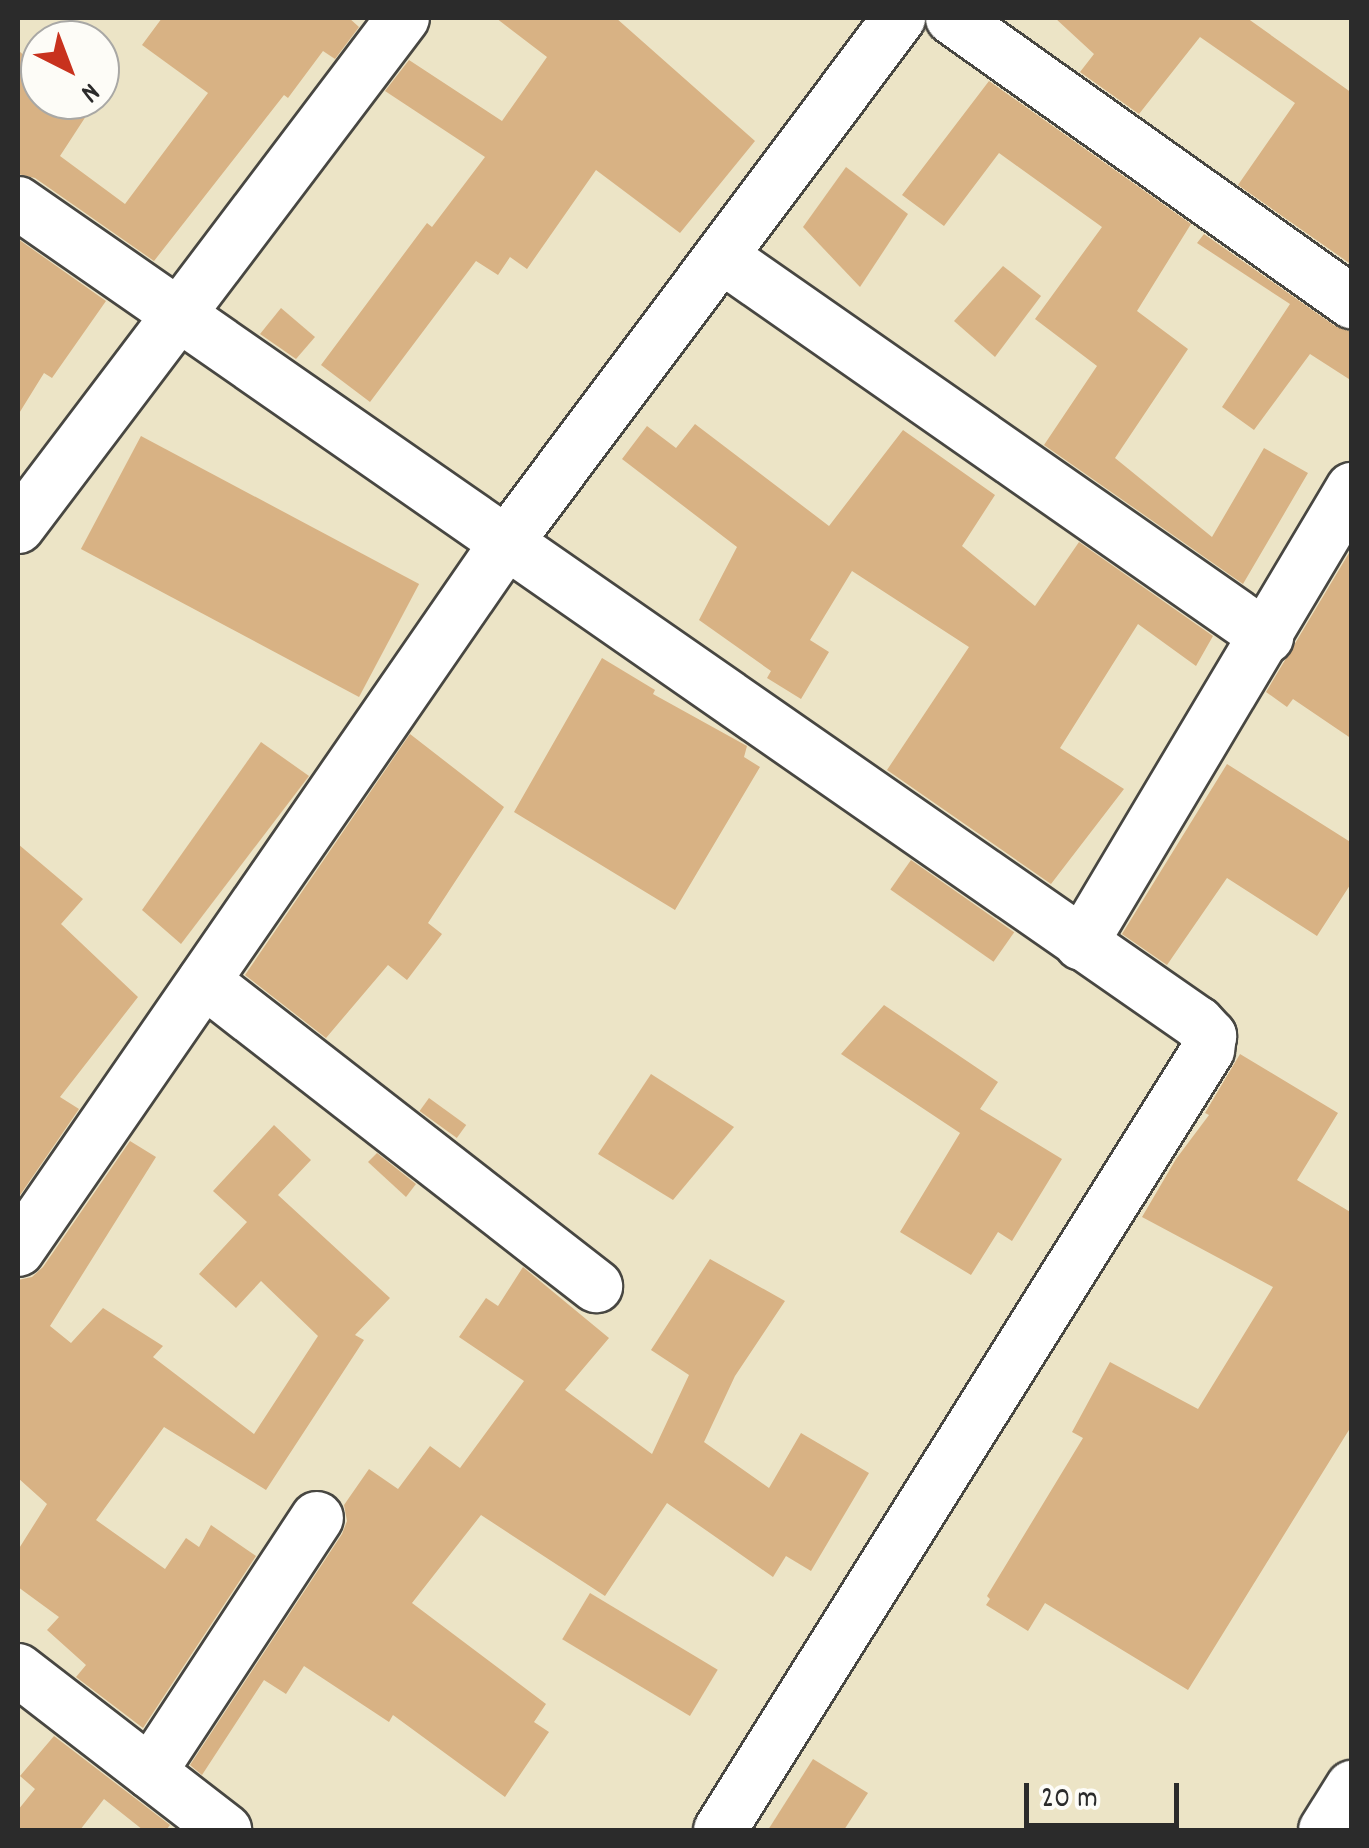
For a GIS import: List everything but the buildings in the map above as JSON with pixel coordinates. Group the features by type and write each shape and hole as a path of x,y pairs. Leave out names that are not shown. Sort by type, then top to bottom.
{"street":[{"path":"18,527 404,18"},
{"path":"18,1250 506,543 899,18"},
{"path":"952,18 1352,302"},
{"path":"18,203 1198,1022 1210,1036 1208,1050 720,1830"},
{"path":"721,256 1267,637"},
{"path":"1081,944 1352,489"},
{"path":"204,980 596,1286"},
{"path":"150,1772 317,1518"},
{"path":"18,1670 226,1830"},
{"path":"1325,1830 1352,1787"}]}
